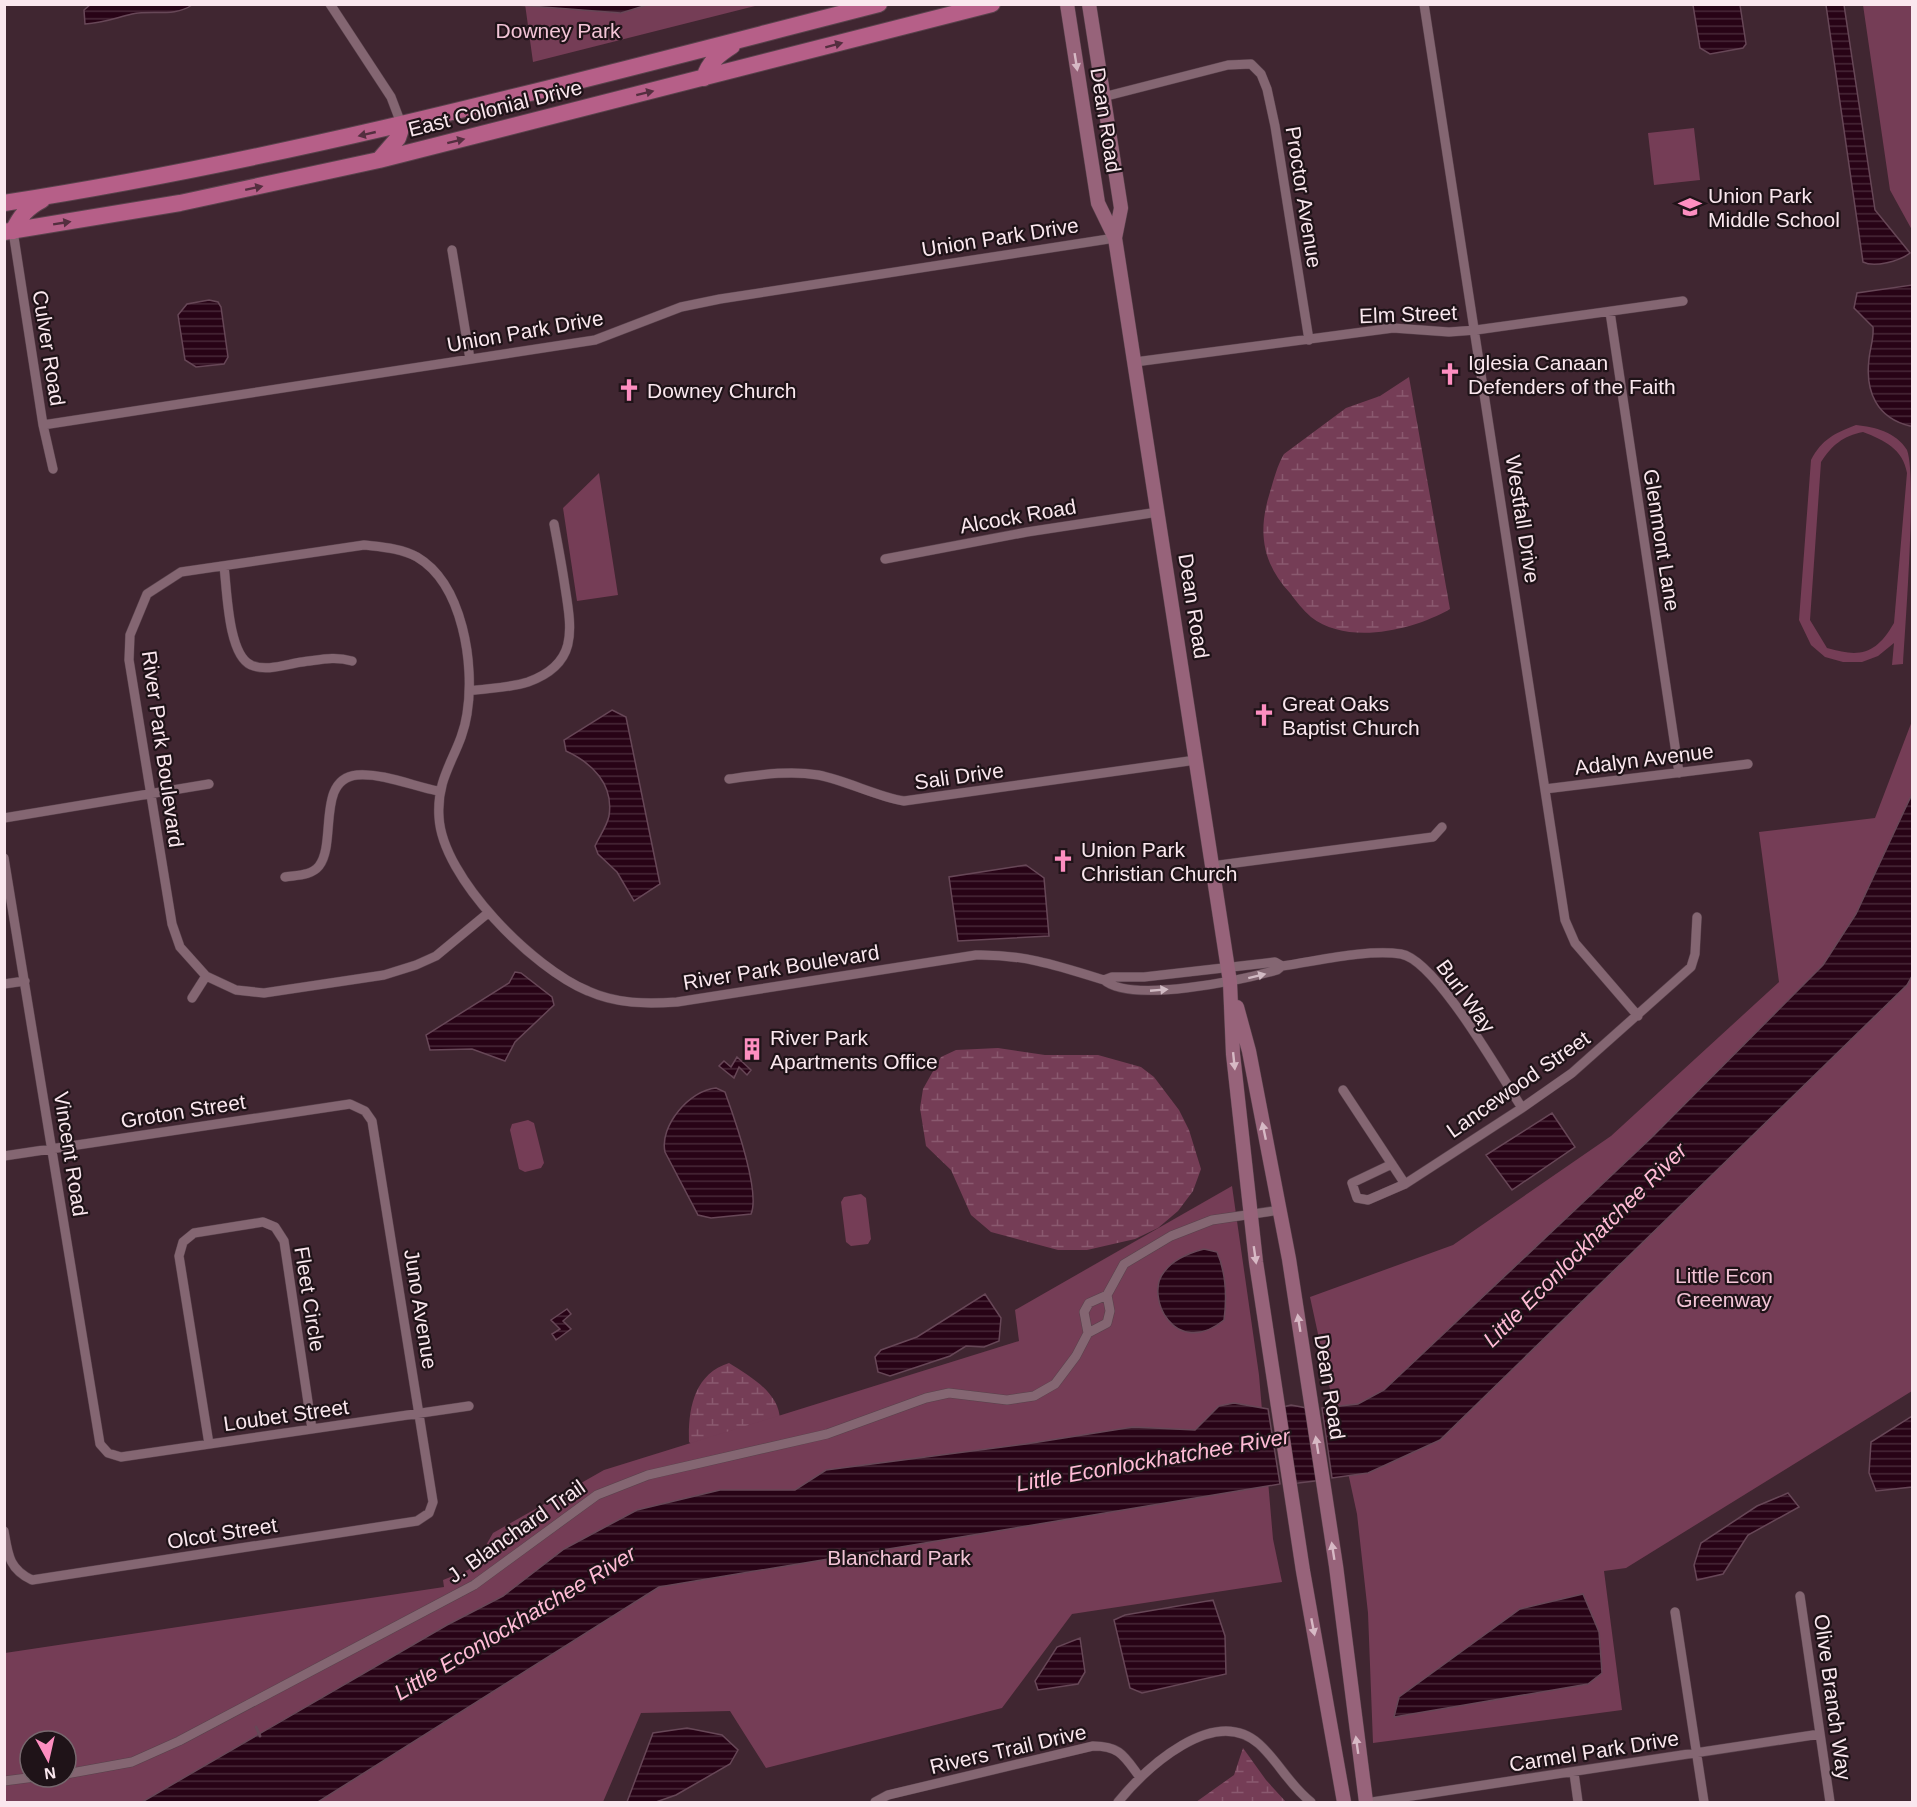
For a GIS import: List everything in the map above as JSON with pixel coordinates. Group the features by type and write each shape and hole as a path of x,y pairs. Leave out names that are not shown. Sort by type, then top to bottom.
{"highway":[{"name":"East Colonial Drive","path":"4,203 218,166 402,126 879,4"},
{"name":"East Colonial Drive","path":"9,232 180,202 379,160 992,4"},
{"path":"704,78 707,67 716,56 743,39"},
{"path":"420,150 424,138 444,116"},
{"path":"379,160 398,138 402,126"},
{"path":"9,232 28,208 51,196"}],"main road":[{"name":"Dean Road","path":"1067,4 1098,203 1115,238 1227,967 1249,1051 1280,1210 1326,1503 1366,1803"},
{"name":"Dean Road","path":"1089,4 1121,208 1115,238"},
{"name":"Dean Road","path":"1230,981 1233,1054 1250,1215 1293,1507 1344,1803"}],"street":[{"path":"330,4 391,97 402,126"},
{"name":"Westfall Drive","path":"1424,4 1565,920 1575,943 1638,1016"},
{"name":"Proctor Avenue","path":"1103,98 1228,65 1251,64 1261,74 1273,117 1309,340"},
{"name":"Culver Road","path":"9,232 43,426 53,469"},
{"name":"Union Park Drive","path":"43,426 595,340 681,307 720,299 1115,238"},
{"path":"452,250 470,359"},
{"name":"Elm Street","path":"1135,362 1393,328 1449,332 1476,330 1683,301"},
{"name":"Glenmont Lane","path":"1610,312 1679,772"},
{"name":"Alcock Road","path":"885,559 1027,532 1158,512"},
{"path":"469,691 526,682 543,676 558,664 568,649 571,635 570,619 554,524"},
{"name":"River Park Boulevard","path":"488,912 436,956 384,975 264,993 236,990 206,976 180,947 172,924 129,660 130,635 147,594 181,572 364,545 392,549 416,557 436,573 449,590 460,616 469,691 467,715 460,740 438,791 439,820 444,842 456,867 488,912 523,947 558,974 587,991 614,1000 644,1004 677,1002 976,955 1034,958 1104,980 1112,987 1148,991 1230,981"},
{"path":"224,566 234,642 239,656 251,665 266,668 338,657 352,661"},
{"name":"Sali Drive","path":"729,779 801,773 822,776 885,798 904,801 1196,760"},
{"name":"Adalyn Avenue","path":"1545,789 1748,764"},
{"path":"285,877 307,874 319,867 325,853 332,798 340,785 354,775 368,775 438,791"},
{"path":"4,818 209,784"},
{"path":"1212,866 1433,837 1442,827"},
{"name":"Vincent Road","path":"4,858 100,1444 108,1453"},
{"name":"Lancewood Street","path":"1392,1164 1352,1183 1353,1192 1357,1198 1368,1200 1405,1184 1572,1073 1691,967 1697,945 1697,917"},
{"name":"Burl Way","path":"1230,981 1277,970 1282,966 1383,953 1404,955 1427,969 1443,988 1522,1108"},
{"name":"Burl Way","path":"1227,967 1275,962 1282,966"},
{"name":"River Park Boulevard","path":"1104,980 1112,977 1144,977 1227,967"},
{"path":"192,998 206,976"},
{"path":"4,984 25,981"},
{"path":"1343,1090 1405,1184"},
{"name":"Groton Street","path":"4,1156 350,1104 365,1111"},
{"name":"Juno Avenue","path":"365,1111 372,1121 420,1413 433,1502 429,1513"},
{"name":"J. Blanchard Trail","path":"1088,1333 1084,1312 1089,1304 1107,1295 1124,1264 1171,1236 1212,1220 1280,1210"},
{"name":"Fleet Circle","path":"209,1444 179,1256 183,1242 194,1233 263,1222 275,1227 284,1241 312,1429"},
{"name":"J. Blanchard Trail","path":"78,1772 132,1762 179,1741 474,1585 597,1495 648,1475 827,1434 926,1398 949,1394 1007,1400 1034,1396 1055,1384 1063,1375 1088,1333 1102,1327 1110,1317 1107,1295"},
{"name":"Loubet Street","path":"108,1453 121,1457 470,1406"},
{"name":"Olcot Street","path":"4,1531 10,1564 20,1575 32,1580 417,1521 429,1513"},
{"name":"Olive Branch Way","path":"1800,1596 1830,1803"},
{"path":"1675,1612 1704,1803"},
{"path":"1118,1803 1139,1776 1192,1740 1213,1731 1228,1731 1245,1735 1259,1744 1311,1803"},
{"name":"Carmel Park Drive","path":"1372,1803 1821,1734"},
{"name":"Rivers Trail Drive","path":"875,1803 888,1796 1093,1746 1109,1746 1122,1753 1139,1776"},
{"path":"1574,1773 1578,1803"},
{"path":"1449,1791 1450,1803"}],"green space":[{"name":"Downey Park","path":"525,4 759,5 533,62"},
{"path":"1863,5 1912,5 1912,230 1890,190"},
{"path":"1694,128 1700,180 1654,185 1648,133"},
{"path":"1409,377 1450,609 1418,623 1381,632 1343,631 1326,626 1311,617 1300,605 1280,581 1268,557 1263,532 1264,519 1279,463 1284,454 1346,408 1380,396"},
{"path":"1856,425 1884,431 1897,439 1907,450 1910,465 1911,519 1903,664 1892,665 1894,643 1878,656 1862,662 1843,662 1825,657 1811,645 1799,620 1811,460 1820,447 1835,434","holes":["1863,432 1891,446 1901,458 1907,473 1894,623 1874,647 1867,651 1849,653 1827,648 1810,620 1821,462 1834,446 1844,439"]},
{"path":"599,473 618,595 577,601 563,508"},
{"name":"Little Econ Greenway","path":"1912,721 1912,1391 1626,1568 1604,1571 1622,1710 1373,1743 1368,1613 1357,1514 1310,1297 1453,1245 1611,1136 1779,982 1759,832 1875,818"},
{"path":"998,1048 1045,1055 1098,1055 1141,1067 1154,1077 1179,1110 1189,1130 1201,1169 1193,1191 1178,1211 1158,1228 1135,1239 1087,1250 1058,1250 991,1232 971,1215 951,1170 926,1146 920,1108 923,1089 941,1057 956,1050"},
{"path":"528,1120 534,1123 544,1163 541,1168 525,1172 519,1169 510,1130 512,1124"},
{"name":"Blanchard Park","path":"1232,1186 1259,1375 1273,1539 1282,1582 1072,1614 1002,1708 766,1768 730,1711 641,1713 603,1802 5,1802 5,1653 444,1587 443,1580 468,1570 477,1561 493,1533 604,1470 1019,1341 1015,1310"},
{"path":"861,1194 866,1198 871,1239 868,1244 851,1246 846,1242 841,1202 844,1197"},
{"path":"729,1363 755,1380 770,1394 779,1411 780,1421 694,1446 689,1442 689,1430 692,1405 696,1394 708,1375"},
{"path":"1243,1748 1266,1780 1286,1802 1196,1802 1234,1775"}],"water":[{"path":"90,5 192,5 178,11 132,14 85,24 84,10"},
{"path":"517,5 647,5 621,13"},
{"path":"1693,5 1740,5 1746,44 1743,48 1710,54 1700,48"},
{"path":"1826,5 1844,5 1875,210 1910,253 1887,263 1863,262"},
{"path":"1912,285 1912,426 1910,426 1889,417 1876,402 1868,371 1873,327 1854,308 1857,293"},
{"path":"209,300 218,302 221,307 228,357 224,364 196,367 185,360 178,315 187,304"},
{"path":"612,710 626,717 660,884 634,901 617,872 598,854 595,846 609,816 608,794 592,768 566,751 564,740"},
{"name":"Little Econlockhatchee River","path":"1912,794 1912,976 1907,985 1440,1440 1368,1473 1332,1478 1322,1408 1358,1404 1384,1390 1651,1138 1823,965 1856,914"},
{"path":"1026,865 1044,878 1049,936 958,941 949,877"},
{"path":"515,972 521,973 552,997 554,1005 515,1042 505,1061 472,1049 430,1050 426,1035 509,983"},
{"path":"737,1057 751,1070 747,1075 739,1067 734,1078 719,1066 724,1061 731,1067"},
{"path":"716,1088 725,1092 750,1172 753,1203 751,1214 711,1218 698,1215 665,1152 664,1142 667,1131 678,1111 696,1095"},
{"path":"1552,1113 1575,1147 1512,1190 1486,1155"},
{"path":"1204,1249 1217,1252 1220,1260 1225,1285 1224,1320 1207,1330 1191,1333 1178,1329 1168,1320 1161,1308 1158,1295 1159,1283 1164,1272 1172,1263"},
{"path":"985,1294 1001,1318 999,1341 984,1347 966,1346 950,1356 890,1376 878,1372 875,1357 881,1350 917,1337"},
{"path":"567,1309 571,1314 563,1321 571,1329 556,1340 552,1334 560,1329 551,1320"},
{"name":"Little Econlockhatchee River","path":"1234,1403 1268,1409 1280,1484 659,1587 318,1802 142,1802 447,1625 503,1596 564,1549 637,1510 720,1490 795,1490 826,1470 1026,1444 1133,1427 1195,1430 1219,1406"},
{"path":"1291,1405 1312,1409 1323,1480 1290,1484 1278,1408"},
{"path":"1912,1416 1912,1487 1876,1491 1869,1473 1871,1442"},
{"path":"1788,1493 1799,1507 1748,1535 1723,1574 1697,1580 1694,1565 1701,1543 1757,1506"},
{"path":"1583,1594 1599,1632 1602,1673 1588,1684 1394,1717 1399,1697 1520,1609"},
{"path":"1213,1600 1225,1636 1226,1674 1142,1693 1130,1688 1114,1620 1125,1615"},
{"path":"1080,1638 1085,1672 1078,1684 1038,1690 1035,1681 1057,1647"},
{"path":"687,1728 722,1735 738,1750 730,1764 676,1795 656,1802 627,1802 653,1733"}],"waterway":[{"path":"256,1727 260,1736"}],"place":[{"name":"Union Park Middle School","path":"1690,207"},
{"name":"Iglesia Canaan Defenders of the Faith","path":"1450,374"},
{"name":"Downey Church","path":"629,390"},
{"name":"Great Oaks Baptist Church","path":"1264,715"},
{"name":"Union Park Christian Church","path":"1063,861"},
{"name":"River Park Apartments Office","path":"752,1049"}]}
